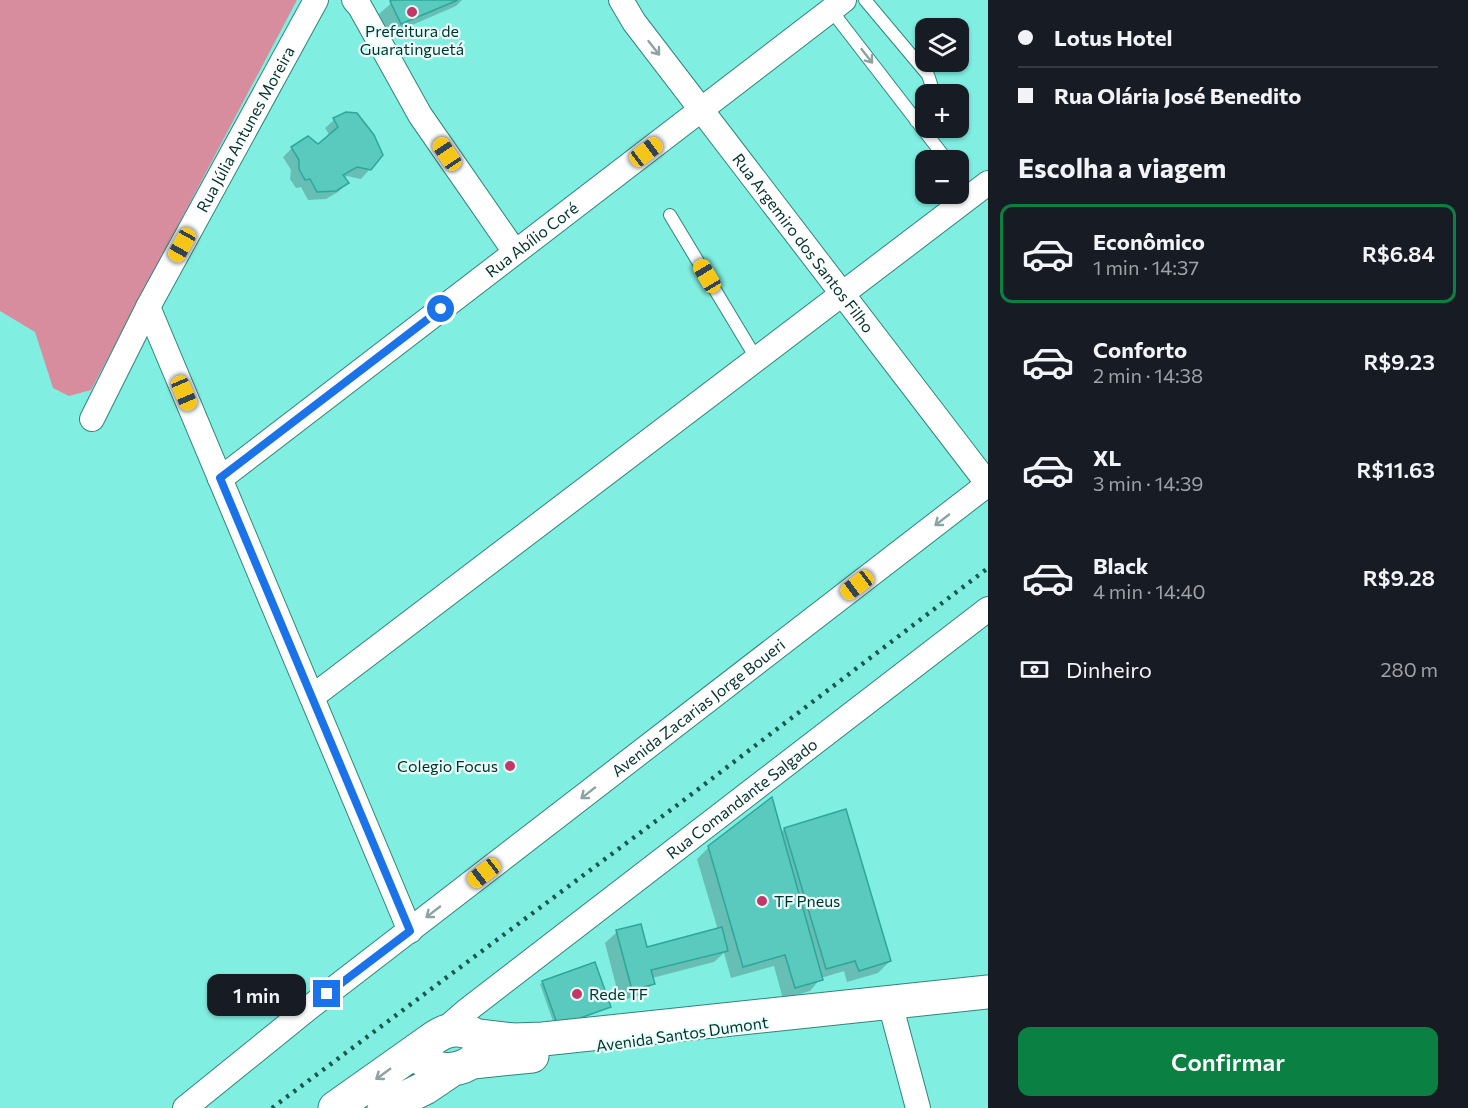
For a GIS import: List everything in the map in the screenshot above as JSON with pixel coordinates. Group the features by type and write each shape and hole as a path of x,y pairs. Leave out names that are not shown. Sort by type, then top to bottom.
{"main road":[{"name":"Avenida Santos Dumont","path":"458,1045 543,1039 988,992"},
{"path":"335,1108 458,1045"},
{"path":"384,1108 425,1088 458,1045"}],"street":[{"name":"Rua Júlia Antunes Moreira","path":"92,419 148,307 316,0"},
{"path":"354,0 420,115 515,252"},
{"name":"Rua Argemiro dos Santos Filho","path":"621,0 634,22 988,484"},
{"name":"Rua Abílio Coré","path":"220,478 837,5"},
{"path":"312,698 988,183"},
{"path":"148,307 410,931"},
{"name":"Avenida Zacarias Jorge Boueri","path":"185,1108 988,484"},
{"name":"Rua Comandante Salgado","path":"458,1045 485,1017 495,989 988,609"},
{"path":"890,1003 918,1108"}],"lane":[{"path":"865,0 928,75 931,84"},
{"path":"837,5 915,120"},
{"path":"929,138 939,150"},
{"path":"670,215 756,358"}],"shaded area":[{"path":"0,0 297,0 91,390 69,396 53,388 35,332 0,311"}],"building":[{"name":"Prefeitura de Guaratinguetá","path":"458,0 401,24 390,1"},
{"path":"346,112 357,113 374,135 383,155 371,170 357,167 343,175 349,183 336,191 317,192 310,179 305,180 299,169 299,160 291,147 308,136 318,144 338,127 333,118"},
{"name":"TF Pneus","path":"772,797 823,980 795,988 785,955 743,967 708,846"},
{"path":"846,809 891,961 859,971 855,961 826,969 784,828"},
{"path":"641,924 647,947 722,927 728,951 651,970 655,984 632,990 616,930"},
{"name":"Rede TF","path":"595,962 611,1007 558,1026 542,981"}],"railway":[{"path":"272,1108 684,800 988,568"}],"place":[{"name":"Prefeitura de Guaratinguetá","path":"412,12"},
{"name":"Colegio Focus","path":"510,766"},
{"name":"TF Pneus","path":"762,901"},
{"name":"Rede TF","path":"577,994"}],"route":[{"path":"327,994 410,931 220,478 441,309"}]}
